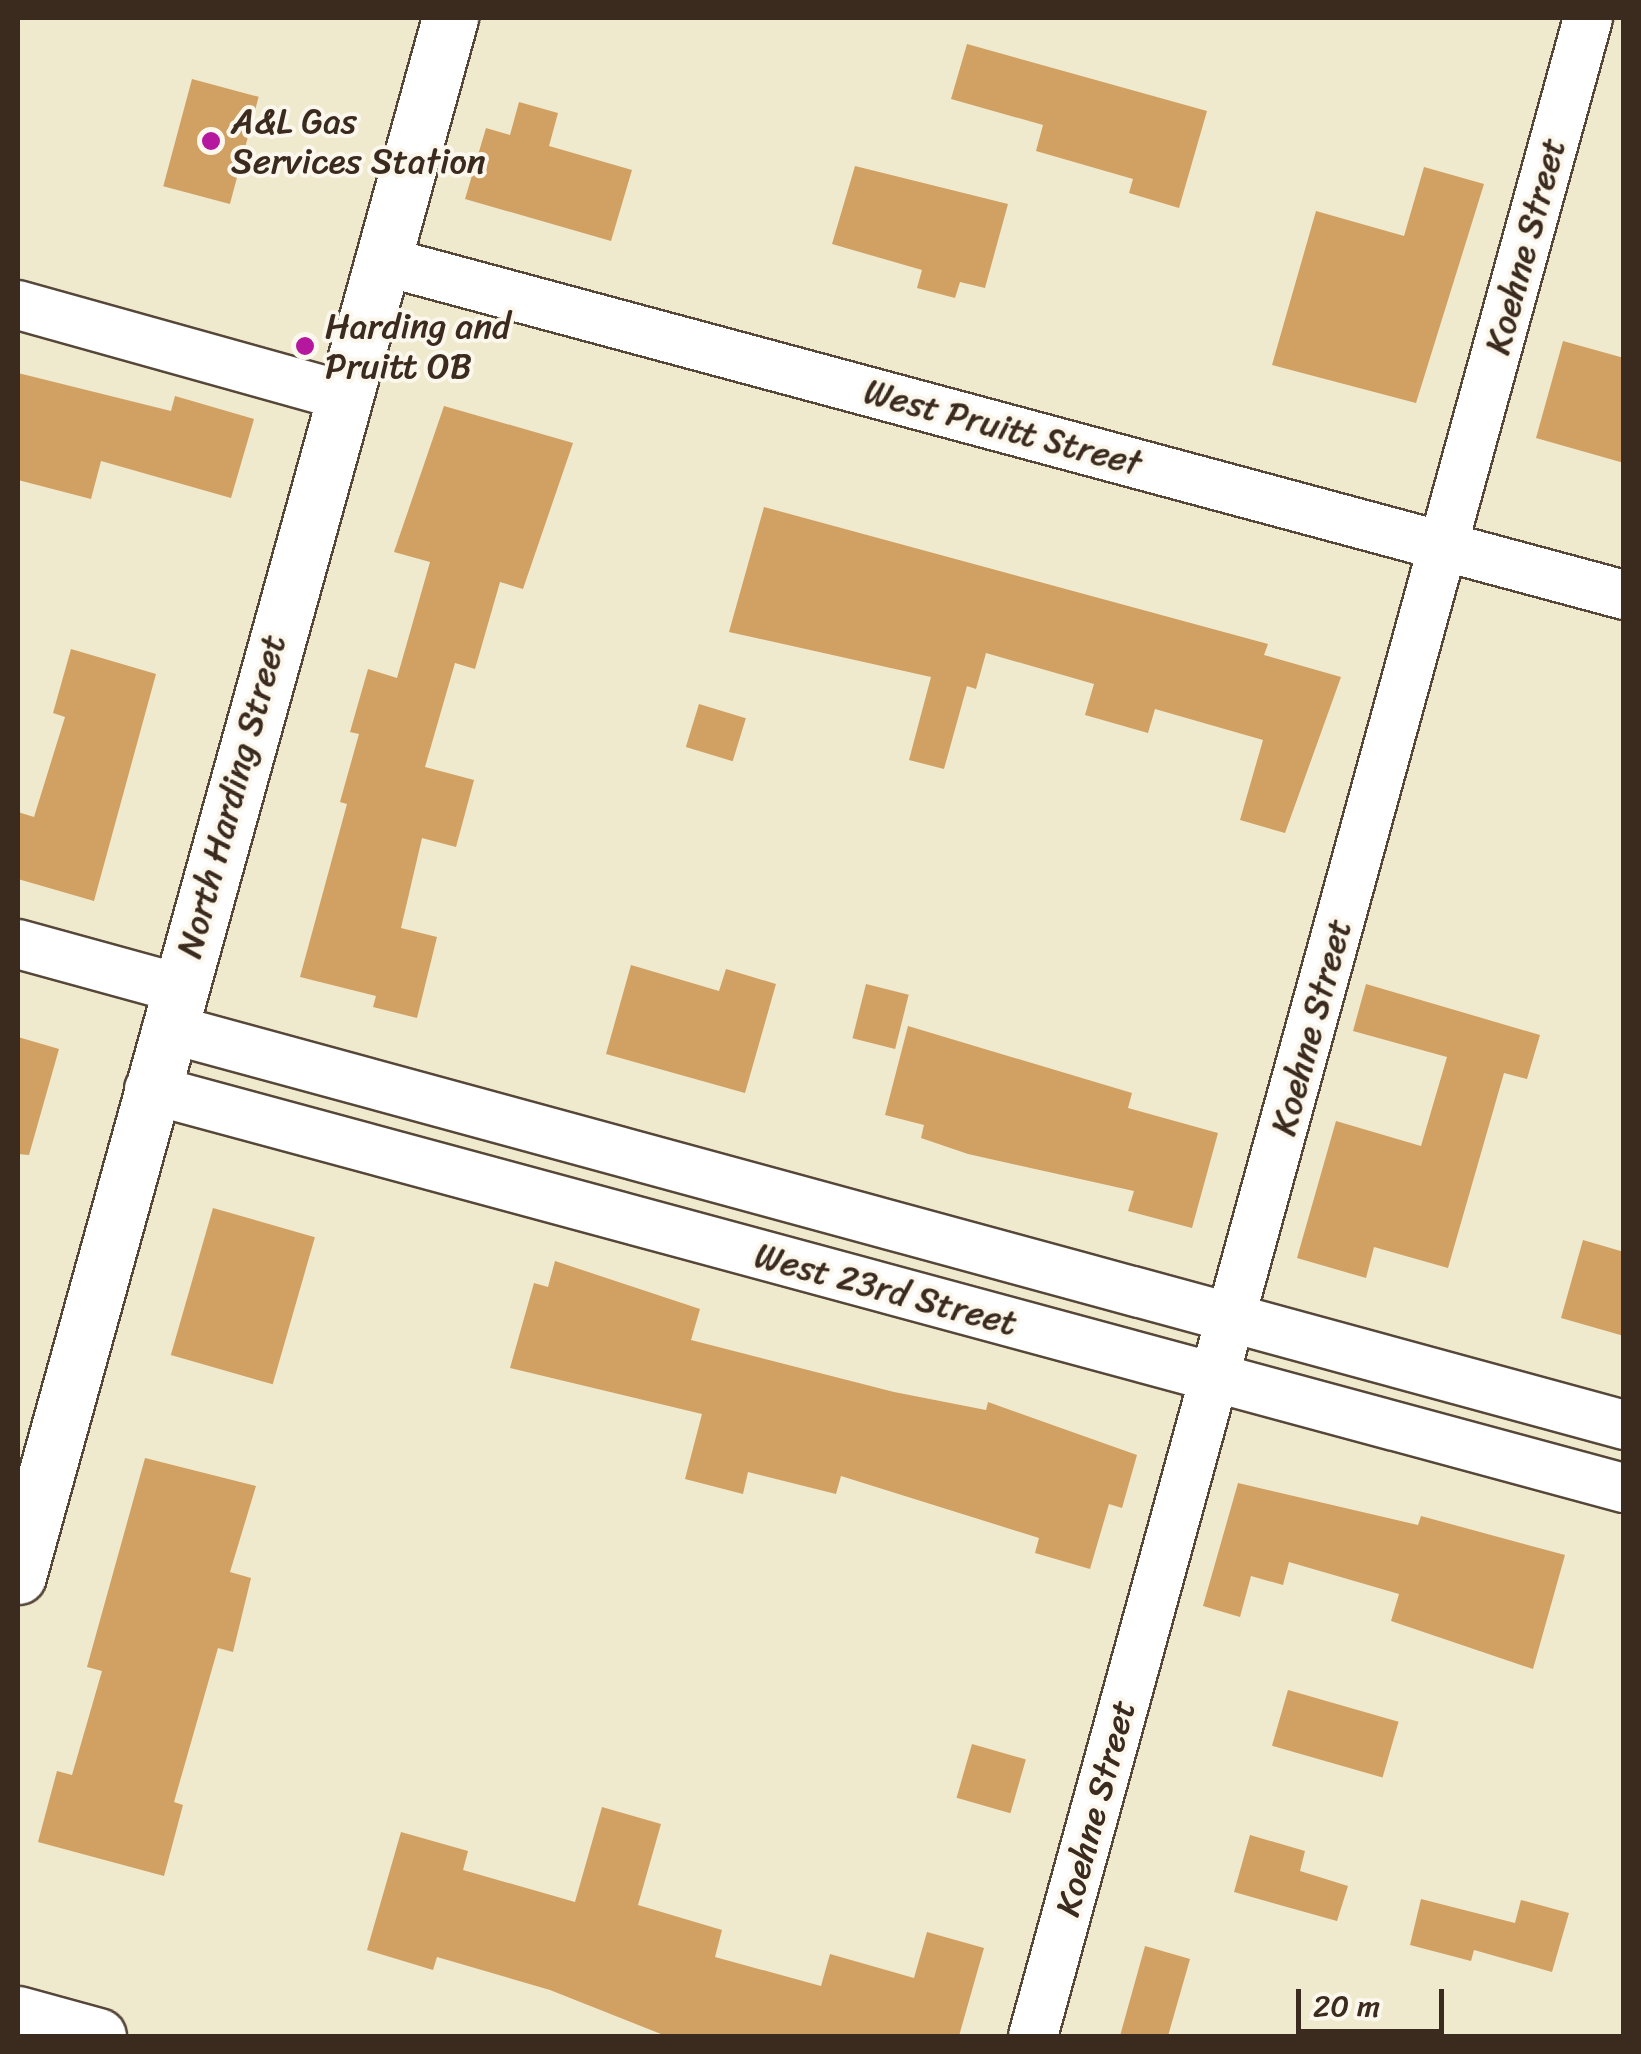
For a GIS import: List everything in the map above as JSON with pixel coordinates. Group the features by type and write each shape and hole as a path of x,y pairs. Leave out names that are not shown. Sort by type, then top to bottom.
{"street":[{"name":"North Harding Street","path":"18,1576 150,1088 450,18"},
{"name":"Koehne Street","path":"1032,2036 1588,18"},
{"name":"West Pruitt Street","path":"383,261 1624,595"},
{"path":"18,305 345,396"},
{"name":"West 23rd Street","path":"18,944 173,1008 1231,1318 1624,1424"},
{"name":"West 23rd Street","path":"150,1088 1624,1488"},
{"path":"18,2014 98,2036"}],"building":[{"path":"967,44 1207,111 1179,208 1129,193 1133,179 1036,151 1043,125 951,99"},
{"name":"A&L Gas Services Station","path":"192,79 259,97 230,204 163,186"},
{"path":"519,102 558,113 549,146 632,170 611,241 465,199 486,128 510,135"},
{"path":"855,166 1008,204 985,288 960,282 955,298 917,288 922,270 832,244"},
{"path":"1424,167 1484,184 1416,403 1272,365 1316,211 1404,236"},
{"path":"1563,341 1624,358 1624,463 1536,438"},
{"path":"18,373 171,411 175,396 254,419 231,498 101,461 91,499 18,480"},
{"path":"444,406 573,443 523,589 500,582 475,669 455,663 425,767 474,780 456,847 422,838 401,928 437,937 417,1018 373,1007 376,996 300,977 347,804 340,802 359,734 350,732 368,669 397,678 430,562 394,552"},
{"path":"764,507 1268,644 1264,655 1341,677 1285,833 1240,820 1263,740 1155,709 1148,733 1085,715 1094,684 986,653 976,689 967,686 944,769 909,760 931,677 729,632"},
{"path":"71,649 156,674 94,901 18,879 18,812 34,817 65,717 53,713"},
{"path":"699,704 746,718 733,761 686,747"},
{"path":"631,965 719,991 726,969 776,984 745,1093 606,1054"},
{"path":"866,984 909,995 895,1049 852,1038"},
{"path":"1366,984 1540,1035 1527,1079 1504,1073 1448,1268 1374,1247 1366,1278 1297,1258 1336,1121 1421,1146 1447,1057 1353,1031"},
{"path":"908,1026 1132,1093 1128,1108 1218,1133 1192,1228 1128,1211 1134,1191 968,1154 921,1138 924,1125 885,1115"},
{"path":"18,1037 59,1049 29,1155 18,1154"},
{"path":"213,1208 315,1237 273,1384 171,1355"},
{"path":"1583,1240 1624,1252 1624,1336 1561,1318"},
{"path":"555,1261 700,1309 691,1340 894,1392 986,1410 988,1402 1137,1455 1122,1508 1109,1504 1090,1569 1035,1553 1039,1538 841,1476 836,1494 748,1472 743,1494 685,1479 702,1414 510,1368 534,1283 548,1287"},
{"path":"145,1458 256,1486 230,1572 251,1578 233,1652 218,1648 174,1802 183,1805 164,1876 38,1842 57,1771 72,1775 102,1671 87,1667"},
{"path":"1238,1483 1418,1525 1421,1516 1565,1555 1533,1669 1391,1621 1399,1594 1289,1562 1283,1585 1251,1576 1240,1617 1203,1606"},
{"path":"1288,1690 1399,1722 1383,1777 1272,1746"},
{"path":"972,1744 1026,1759 1010,1813 957,1798"},
{"path":"602,1807 661,1824 638,1905 722,1930 715,1957 821,1986 830,1954 914,1978 927,1932 984,1948 959,2036 666,2036 550,1990 437,1957 433,1970 367,1950 401,1832 468,1851 463,1870 575,1902"},
{"path":"1250,1835 1305,1851 1300,1871 1348,1886 1337,1921 1234,1892"},
{"path":"1421,1899 1515,1923 1521,1900 1569,1913 1552,1972 1474,1950 1471,1961 1410,1945"},
{"path":"1145,1946 1190,1959 1168,2036 1120,2036"}],"place":[{"name":"A&L Gas Services Station","path":"211,141"},
{"name":"Harding and Pruitt OB","path":"305,346"}]}
